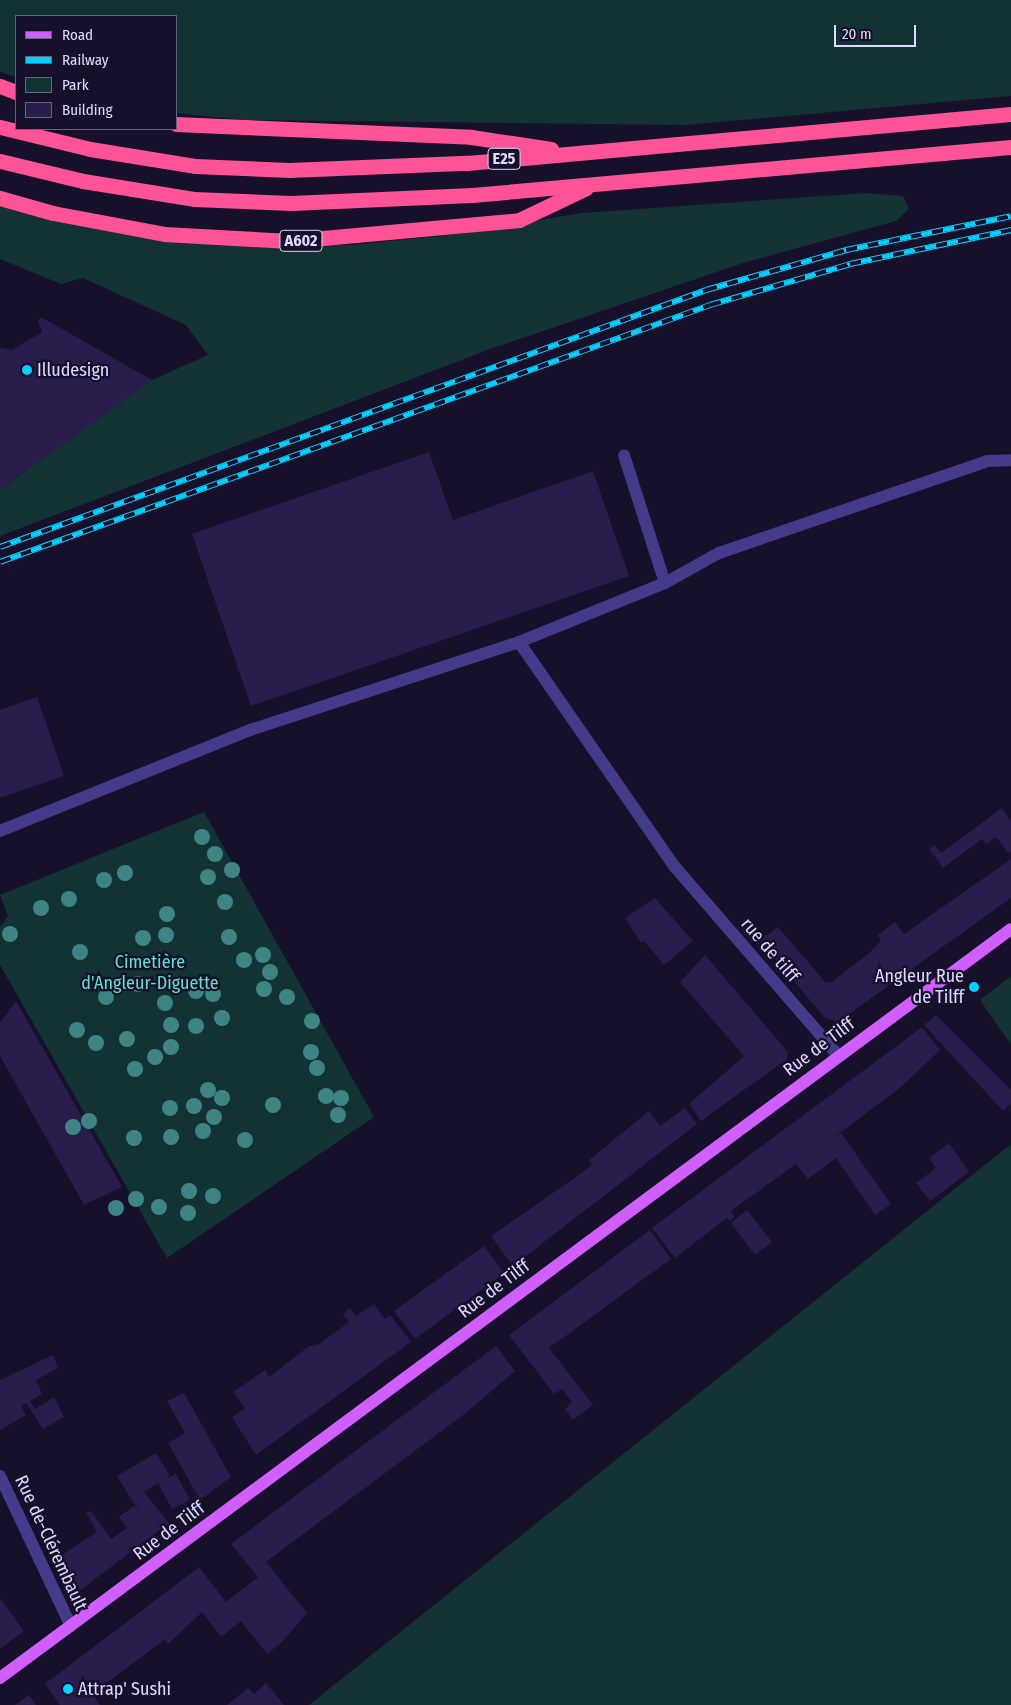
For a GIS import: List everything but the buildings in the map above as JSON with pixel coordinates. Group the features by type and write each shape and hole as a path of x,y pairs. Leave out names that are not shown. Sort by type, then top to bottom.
{"highway":[{"path":"0,86 15,92"},
{"name":"E25","path":"16,130 90,149 196,166 362,169 1011,114"},
{"path":"178,124 470,137 575,152"},
{"name":"E25","path":"0,126 15,130"},
{"name":"E25","path":"0,161 83,181 194,199 292,203 596,183 1011,147"},
{"name":"A602","path":"0,198 53,213 164,234 290,242 518,220 596,183"}],"main road":[{"name":"Rue de Tilff","path":"0,1678 838,1055 1011,929"}],"street":[{"path":"624,455 665,583"},
{"path":"0,831 250,730 519,642 665,583 719,553 988,461 1011,460"},
{"name":"rue de tilff","path":"519,642 674,867 838,1055"},
{"name":"Rue de-Clérembault","path":"0,1476 71,1626"}],"green space":[{"path":"0,0 1011,0 1011,96 686,125 244,120 178,113 178,15 15,15 15,77 0,72"},
{"path":"867,193 903,196 909,209 896,221 743,263 493,348 0,536 0,489 152,380 208,355 186,325 83,278 61,284 0,259 0,205 263,245 352,245 450,235 582,213"},
{"name":"Cimetière d'Angleur-Diguette","path":"204,812 374,1117 167,1258 0,965 0,927 8,916 0,895"},
{"path":"1011,976 1011,1045 980,1000"},
{"path":"1011,1144 1011,1705 309,1705"}],"railway":[{"path":"0,547 706,290 846,250 1011,216"},
{"path":"0,562 710,305 850,264 1011,230"}],"place":[{"name":"Illudesign","path":"27,370"},
{"name":"Angleur Rue de Tilff","path":"974,987"},
{"name":"Attrap' Sushi","path":"68,1689"}]}
